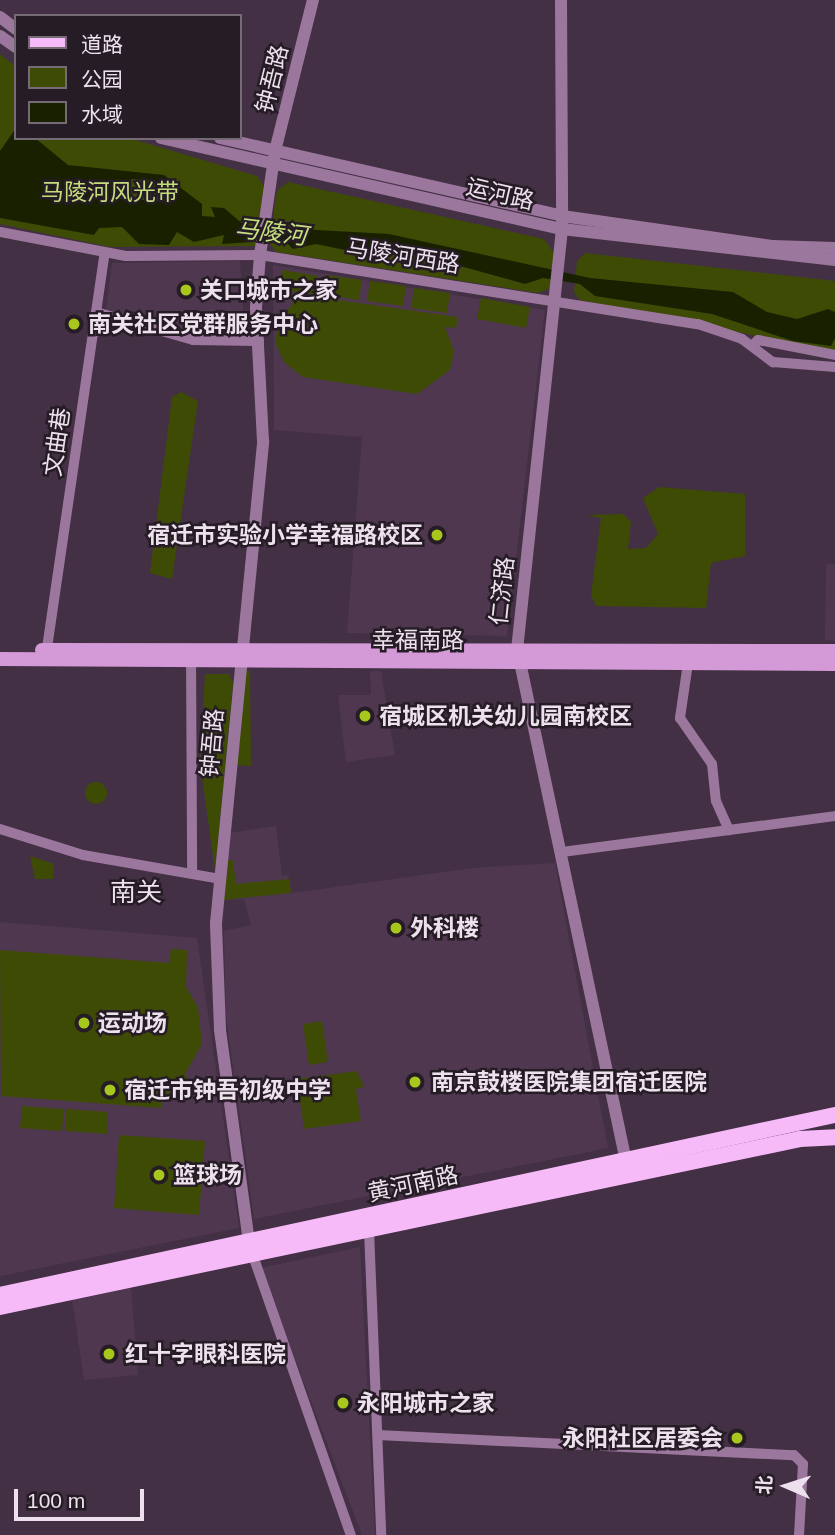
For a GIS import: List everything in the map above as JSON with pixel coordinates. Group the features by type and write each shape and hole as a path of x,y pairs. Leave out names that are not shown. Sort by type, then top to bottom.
{"main road":[{"name":"幸福南路","path":"0,649 241,656 519,656 835,651"},
{"name":"幸福南路","path":"0,659 48,649"},
{"name":"幸福南路","path":"519,656 688,663 835,664"},
{"name":"黄河南路","path":"0,1307 251,1248 369,1230 627,1170 835,1115"},
{"name":"黄河南路","path":"0,1295 251,1248 627,1170 835,1137"}],"street":[{"name":"钟吾路","path":"251,1248 218,994 220,879 263,441 259,341 261,251 274,158 313,0"},
{"name":"仁济路","path":"561,0 562,223 519,656 627,1170"},
{"name":"运河路","path":"172,140 274,158 562,223 835,260"},
{"name":"运河路","path":"225,140 274,158"},
{"name":"运河路","path":"562,223 747,243 835,248"},
{"name":"马陵河西路","path":"0,232 105,253 261,251 554,303 698,324 752,346 773,362 835,367"},
{"name":"文曲巷","path":"48,649 105,253"},
{"path":"96,313 183,339 259,341"},
{"name":"马陵河西路","path":"752,346 758,340 835,355"},
{"path":"191,655 192,874"},
{"path":"688,663 680,718 712,764 716,801 729,830"},
{"path":"562,852 835,816"},
{"path":"0,829 83,855 220,879"},
{"path":"369,1230 381,1535"},
{"path":"251,1248 351,1535"},
{"path":"378,1435 794,1455 803,1464 799,1535"}],"shaded area":[{"path":"240,261 245,334 210,338 106,310 112,263"},
{"name":"宿迁市实验小学幸福路校区","path":"273,265 545,310 507,636 347,633 362,437 274,430"},
{"path":"826,564 835,564 835,641 825,640"},
{"name":"宿城区机关幼儿园南校区","path":"370,671 381,671 395,755 346,762 338,695 371,695"},
{"name":"南京鼓楼医院集团宿迁医院","path":"276,826 282,876 288,875 292,893 473,868 555,863 608,1148 254,1219 226,1016 224,938 224,931 251,925 244,899 223,900 229,833"},
{"name":"宿迁市钟吾初级中学","path":"0,922 197,938 239,1228 0,1276"},
{"path":"360,1247 375,1535 362,1535 260,1268"},
{"name":"红十字眼科医院","path":"131,1286 138,1375 84,1380 72,1299"}],"green space":[{"name":"马陵河风光带","path":"0,54 14,65 14,140 136,140 257,176 264,187 255,246 110,247 0,224"},
{"path":"288,182 544,239 554,253 551,288 538,293 276,252 269,243 277,191"},
{"path":"585,253 835,281 835,352 580,300 574,292 577,261"},
{"path":"282,270 318,276 315,295 279,289"},
{"path":"326,275 362,280 359,300 323,295"},
{"path":"370,281 406,286 403,306 367,301"},
{"path":"414,288 450,293 447,313 411,308"},
{"path":"289,293 458,317 456,328 445,327 454,351 450,370 417,394 303,377 284,362 275,342 280,318 293,304"},
{"path":"481,298 530,307 526,328 477,319"},
{"path":"181,392 198,401 172,579 150,573 172,397"},
{"path":"659,487 745,494 745,556 711,563 706,608 596,606 591,595 601,518 587,515 623,514 631,522 628,549 646,548 658,534 643,498"},
{"path":"242,671 250,671 251,766 233,765"},
{"path":"205,674 229,674 233,683 215,870 200,763"},
{"path":"96,782 104,785 107,793 104,801 96,804 88,801 85,793 88,785"},
{"path":"30,856 54,864 53,879 35,879"},
{"path":"233,860 236,884 289,879 291,893 223,900 226,861"},
{"path":"171,949 187,950 186,987 198,1007 202,1044 185,1074 192,1086 180,1097 174,1091 161,1097 161,1108 1,1096 0,950 169,963"},
{"path":"322,1021 328,1062 309,1065 303,1024"},
{"path":"357,1071 364,1087 356,1089 361,1121 304,1129 297,1079"},
{"path":"22,1106 64,1109 62,1131 20,1128"},
{"path":"66,1109 108,1112 107,1134 65,1131"},
{"name":"篮球场","path":"119,1135 205,1141 199,1215 114,1208"}],"water":[{"name":"马陵河","path":"14,131 14,140 37,140 68,165 164,175 202,204 202,216 215,217 211,207 224,208 245,226 389,234 590,278 733,292 767,312 797,319 828,309 835,312 835,338 831,346 793,341 712,314 595,296 580,284 543,278 525,284 420,255 369,255 316,244 293,249 284,240 222,244 224,235 194,242 177,232 169,245 139,244 122,227 99,228 94,235 0,218 0,151","holes":["132,179 157,181 176,196 166,201 119,199 116,189"]}],"place":[{"name":"关口城市之家","path":"186,290"},
{"name":"南关社区党群服务中心","path":"74,324"},
{"name":"宿迁市实验小学幸福路校区","path":"437,535"},
{"name":"宿城区机关幼儿园南校区","path":"365,716"},
{"name":"外科楼","path":"396,928"},
{"name":"运动场","path":"84,1023"},
{"name":"南京鼓楼医院集团宿迁医院","path":"415,1082"},
{"name":"宿迁市钟吾初级中学","path":"110,1090"},
{"name":"篮球场","path":"159,1175"},
{"name":"红十字眼科医院","path":"109,1354"},
{"name":"永阳城市之家","path":"343,1403"},
{"name":"永阳社区居委会","path":"737,1438"}],"district":[{"name":"南关","path":"136,893"}]}
